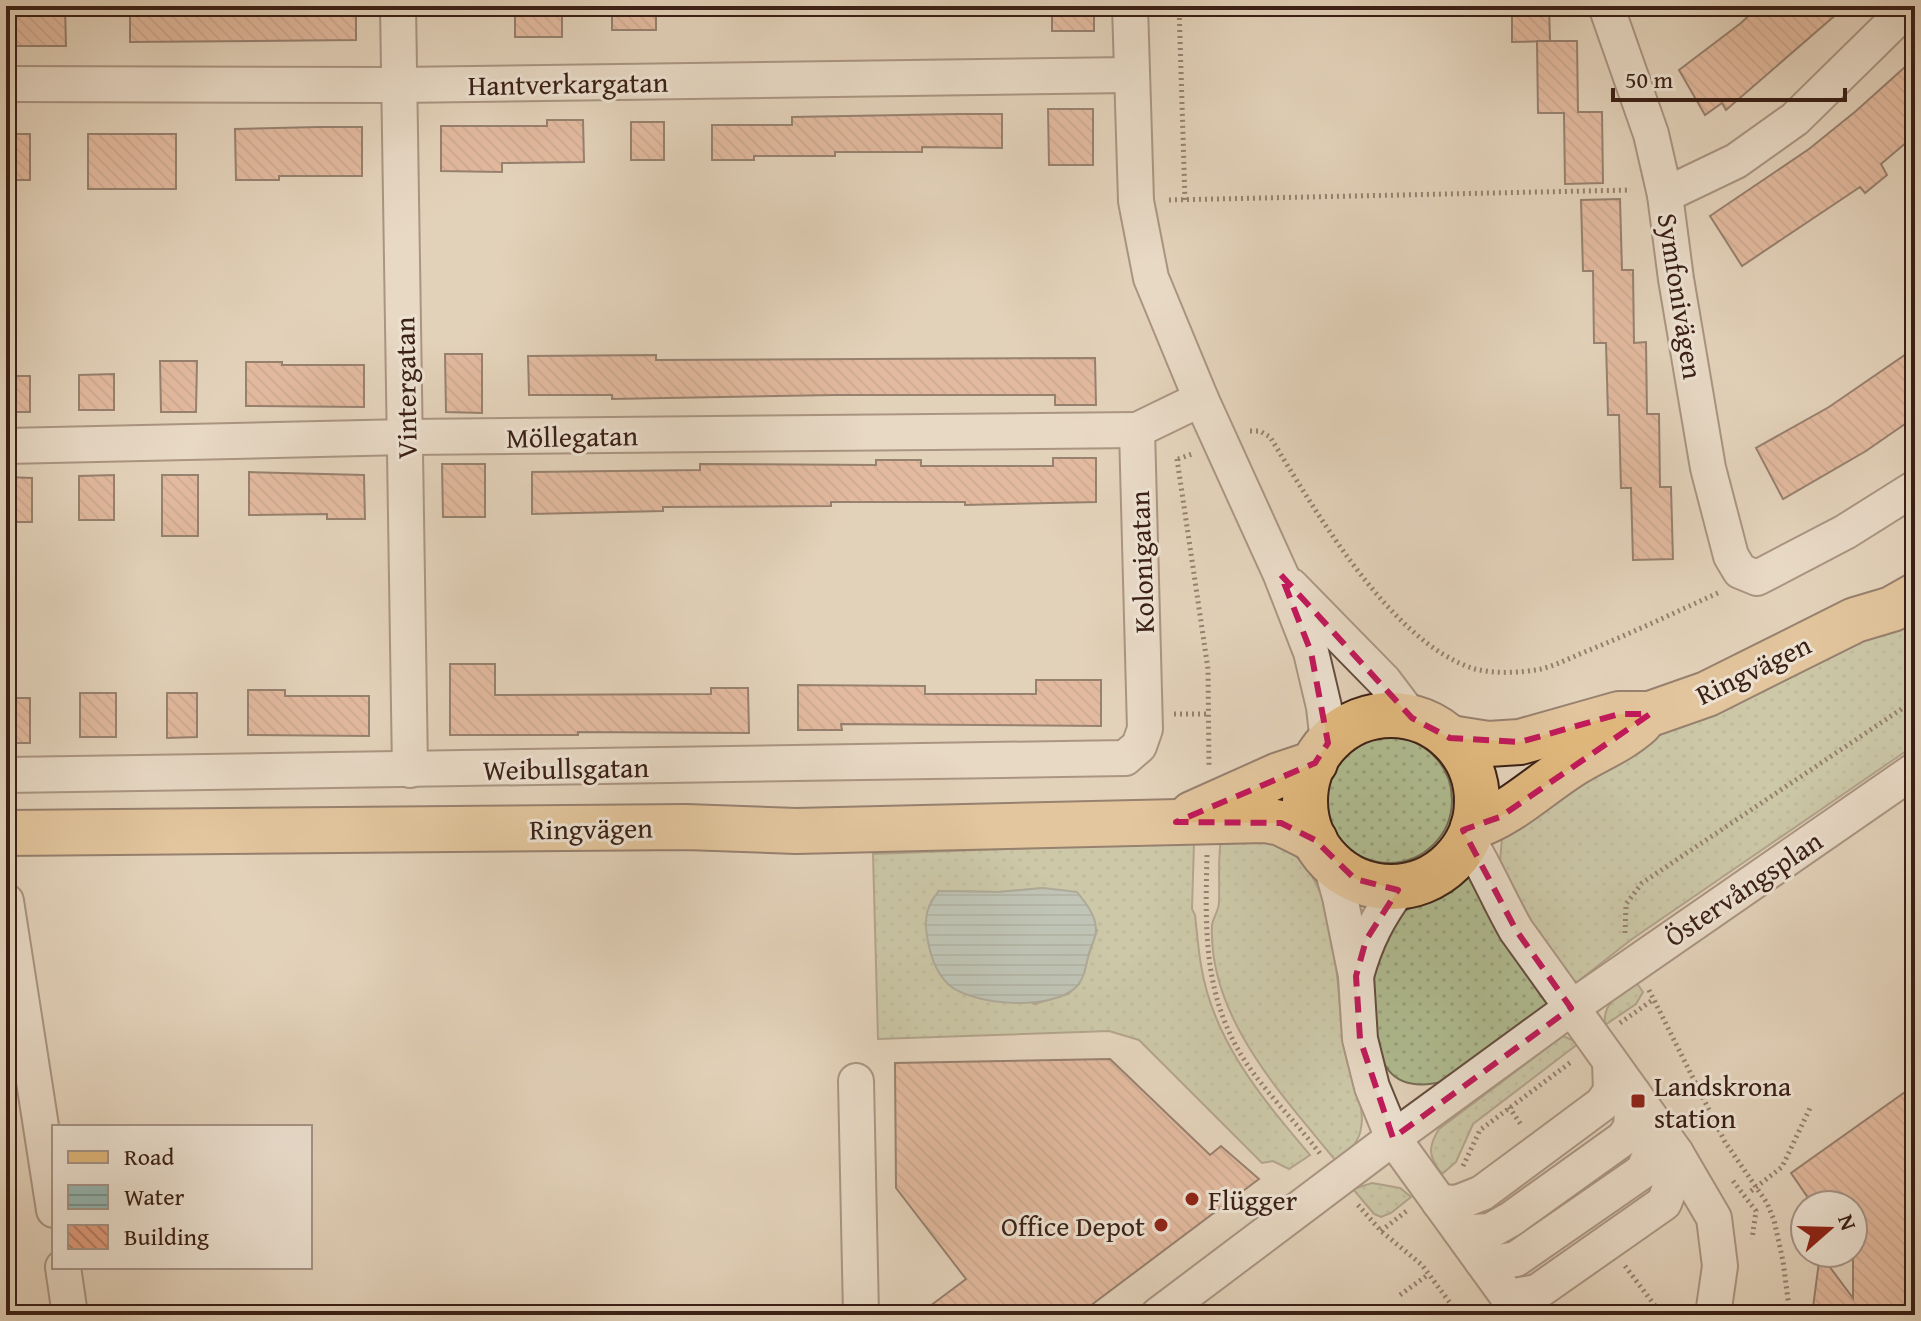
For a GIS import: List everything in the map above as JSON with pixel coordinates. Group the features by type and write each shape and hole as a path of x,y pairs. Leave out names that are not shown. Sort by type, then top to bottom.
{"main road":[{"name":"Ringvägen","path":"1855,620 1879,591 1915,567"},
{"name":"Ringvägen","path":"1450,738 1488,744 1520,742 1619,714 1650,714 1707,694 1855,620 1892,609 1915,596"},
{"name":"Ringvägen","path":"1471,833 1500,817 1571,765 1626,736 1650,714"},
{"name":"Ringvägen","path":"6,833 686,827 796,831 1265,820 1281,823 1322,850 1355,879 1385,887 1400,887 1428,879 1452,863 1471,833 1477,800 1467,760 1450,738 1429,724 1390,715 1367,719 1346,728 1321,753 1176,822"},
{"path":"1321,753 1310,775 1306,801 1307,815 1322,850"}],"street":[{"name":"Vintergatan","path":"398,6 410,770"},
{"path":"1130,6 1136,201 1151,278 1201,399 1281,575 1311,652 1324,707 1321,753"},
{"name":"Symfonivägen","path":"1606,6 1651,134 1665,195 1708,468 1731,556 1740,571 1757,578"},
{"path":"1665,195 1736,161 1795,119 1910,6"},
{"name":"Hantverkargatan","path":"6,84 398,85 1130,75"},
{"path":"1137,430 1201,399"},
{"name":"Möllegatan","path":"6,446 407,437 1137,430"},
{"name":"Kolonigatan","path":"1125,758 1139,746 1145,729 1137,430"},
{"path":"1757,578 1845,532 1915,488"},
{"path":"1281,575 1384,681 1412,718"},
{"name":"Weibullsgatan","path":"6,775 1125,758"},
{"name":"Östervångsplan","path":"1158,1315 1636,961 1915,770"},
{"path":"1471,833 1499,900 1516,930 1676,1153 1714,1218 1720,1266 1713,1315"},
{"path":"1322,850 1340,897 1356,976 1360,1039 1372,1087 1393,1138 1515,1306 1664,1203 1676,1172 1676,1153"},
{"path":"1356,976 1366,940 1400,887"},
{"path":"6,901 52,1197"},
{"path":"1435,1197 1457,1203 1482,1193 1602,1104 1611,1091 1603,1052"},
{"path":"856,1081 865,1308"},
{"path":"1459,1229 1490,1231 1624,1138 1631,1127 1633,1093"},
{"path":"1482,1261 1494,1263 1516,1259 1643,1171 1655,1144 1655,1125"},
{"path":"63,1269 70,1315"}],"path":[{"path":"1179,6 1185,200"},
{"path":"1136,201 1637,190 1665,195"},
{"path":"1137,430 1178,459 1208,669 1209,777"},
{"path":"1178,459 1250,431 1260,431 1270,437 1306,496 1379,596 1432,647 1475,669 1497,673 1542,669 1757,578"},
{"path":"1790,1315 1777,1233 1767,1203 1754,1189 1725,1142 1636,961 1625,932 1626,904 1642,883 1915,700"},
{"path":"1207,852 1206,950 1226,1024 1253,1072 1381,1231 1422,1265 1459,1315"},
{"path":"1381,1231 1435,1197 1458,1174 1480,1130 1603,1052 1654,999"},
{"path":"1754,1189 1782,1167 1810,1108"},
{"path":"1761,1212 1767,1203"},
{"path":"1400,1295 1429,1274"}],"highlighted area":[{"path":"1281,575 1412,718 1450,738 1520,742 1619,714 1650,714 1500,817 1463,830 1516,930 1571,1008 1393,1138 1360,1039 1356,976 1366,940 1398,890 1355,879 1315,840 1281,823 1176,822 1315,763 1328,743 1311,652"}],"green space":[{"path":"1915,607 1915,745 1632,939 1572,986 1499,873 1502,838 1519,815 1672,725"},
{"path":"1389,737 1413,742 1434,755 1447,776 1452,800 1447,824 1434,845 1413,858 1389,863 1365,858 1344,845 1331,824 1326,800 1331,776 1344,755 1365,742"},
{"path":"1222,834 1257,839 1288,850 1305,866 1325,905 1335,954 1345,1051 1362,1118 1355,1143 1336,1161 1252,1053 1222,991 1214,959 1212,925 1219,905"},
{"path":"1194,842 1192,909 1207,993 1216,1019 1242,1067 1310,1155 1289,1169 1273,1161 1262,1163 1139,1040 1109,1031 878,1039 873,854","holes":["1043,888 1097,930 1079,984 1068,994 1034,1004 939,891 999,892"]},
{"path":"1474,867 1555,999 1446,1081 1410,1083 1398,1079 1382,1059 1371,987 1374,966 1396,915 1429,899"},
{"path":"1636,982 1643,992 1636,1004 1605,1025 1609,1005"},
{"path":"1563,1036 1579,1043 1473,1124 1456,1162 1442,1174 1431,1152 1439,1129"},
{"path":"1372,1183 1400,1188 1411,1197 1381,1217 1374,1214 1353,1189"}],"water":[{"path":"1043,888 1077,892 1094,919 1095,936 1076,987 1050,1000 1013,1003 976,998 949,985 934,962 926,929 927,912 939,891 999,892"}],"building":[{"path":"6,6 65,6 66,46 6,46"},
{"path":"130,6 356,6 356,40 130,42"},
{"path":"515,6 562,6 562,37 515,37"},
{"path":"612,6 656,6 656,30 612,30"},
{"path":"1052,6 1094,6 1094,31 1052,31"},
{"path":"1512,6 1549,6 1550,41 1512,42"},
{"path":"1759,6 1846,6 1726,110 1722,103 1705,115 1679,70"},
{"path":"1537,41 1577,41 1578,112 1602,112 1603,183 1565,184 1564,113 1538,113"},
{"path":"1915,58 1915,135 1881,164 1887,175 1865,193 1860,187 1742,266 1710,216 1809,149"},
{"path":"1048,109 1093,109 1093,165 1049,165"},
{"path":"1002,114 1002,148 922,147 922,152 835,152 835,156 754,156 754,160 712,160 712,125 792,125 792,117"},
{"path":"547,120 583,120 584,162 502,163 502,172 441,171 441,126 547,126"},
{"path":"631,122 664,122 664,160 631,160"},
{"path":"362,127 362,176 279,176 279,180 236,180 235,129"},
{"path":"6,134 30,134 30,180 6,180"},
{"path":"88,134 176,134 176,189 88,189"},
{"path":"1620,199 1622,270 1633,270 1634,343 1646,342 1647,414 1659,414 1660,487 1671,487 1673,559 1633,560 1631,488 1621,488 1619,415 1608,415 1606,343 1594,343 1593,271 1583,271 1581,200"},
{"path":"1915,348 1915,417 1866,451 1783,499 1756,448 1829,407"},
{"path":"445,354 482,354 482,413 446,412"},
{"path":"656,355 656,360 1095,358 1096,405 1055,405 1055,395 612,399 612,395 529,395 528,356"},
{"path":"160,361 197,361 196,412 161,412"},
{"path":"246,362 364,365 364,407 246,406"},
{"path":"114,374 114,410 79,410 79,375"},
{"path":"6,376 30,376 30,412 6,412"},
{"path":"1053,458 1096,458 1096,502 965,505 965,502 831,502 831,506 663,507 663,511 532,514 532,472 700,470 700,464 876,465 876,460 921,460 921,466 1053,466"},
{"path":"442,464 485,464 485,517 443,517"},
{"path":"249,472 364,475 365,519 327,519 327,514 249,515"},
{"path":"114,475 114,520 79,520 79,476"},
{"path":"162,475 198,475 198,536 162,536"},
{"path":"6,477 32,478 32,522 6,522"},
{"path":"450,664 495,664 495,695 711,694 711,688 748,688 749,733 450,735"},
{"path":"1036,680 1101,680 1101,726 841,724 842,730 798,730 798,685 925,686 925,694 1036,694"},
{"path":"248,690 285,690 285,696 369,696 369,736 248,735"},
{"path":"80,693 116,693 116,737 80,737"},
{"path":"167,693 197,693 197,737 167,738"},
{"path":"6,698 30,698 30,743 6,743"},
{"path":"1110,1059 1210,1155 1221,1146 1259,1179 1078,1315 918,1315 966,1279 896,1188 895,1063"},
{"path":"1915,1085 1915,1315 1812,1315 1818,1269 1831,1269 1853,1298 1853,1269 1869,1269 1869,1189 1802,1189 1791,1173"}],"place":[{"name":"Landskrona station","path":"1638,1101"},
{"name":"Flügger","path":"1192,1199"},
{"name":"Office Depot","path":"1161,1225"}]}
